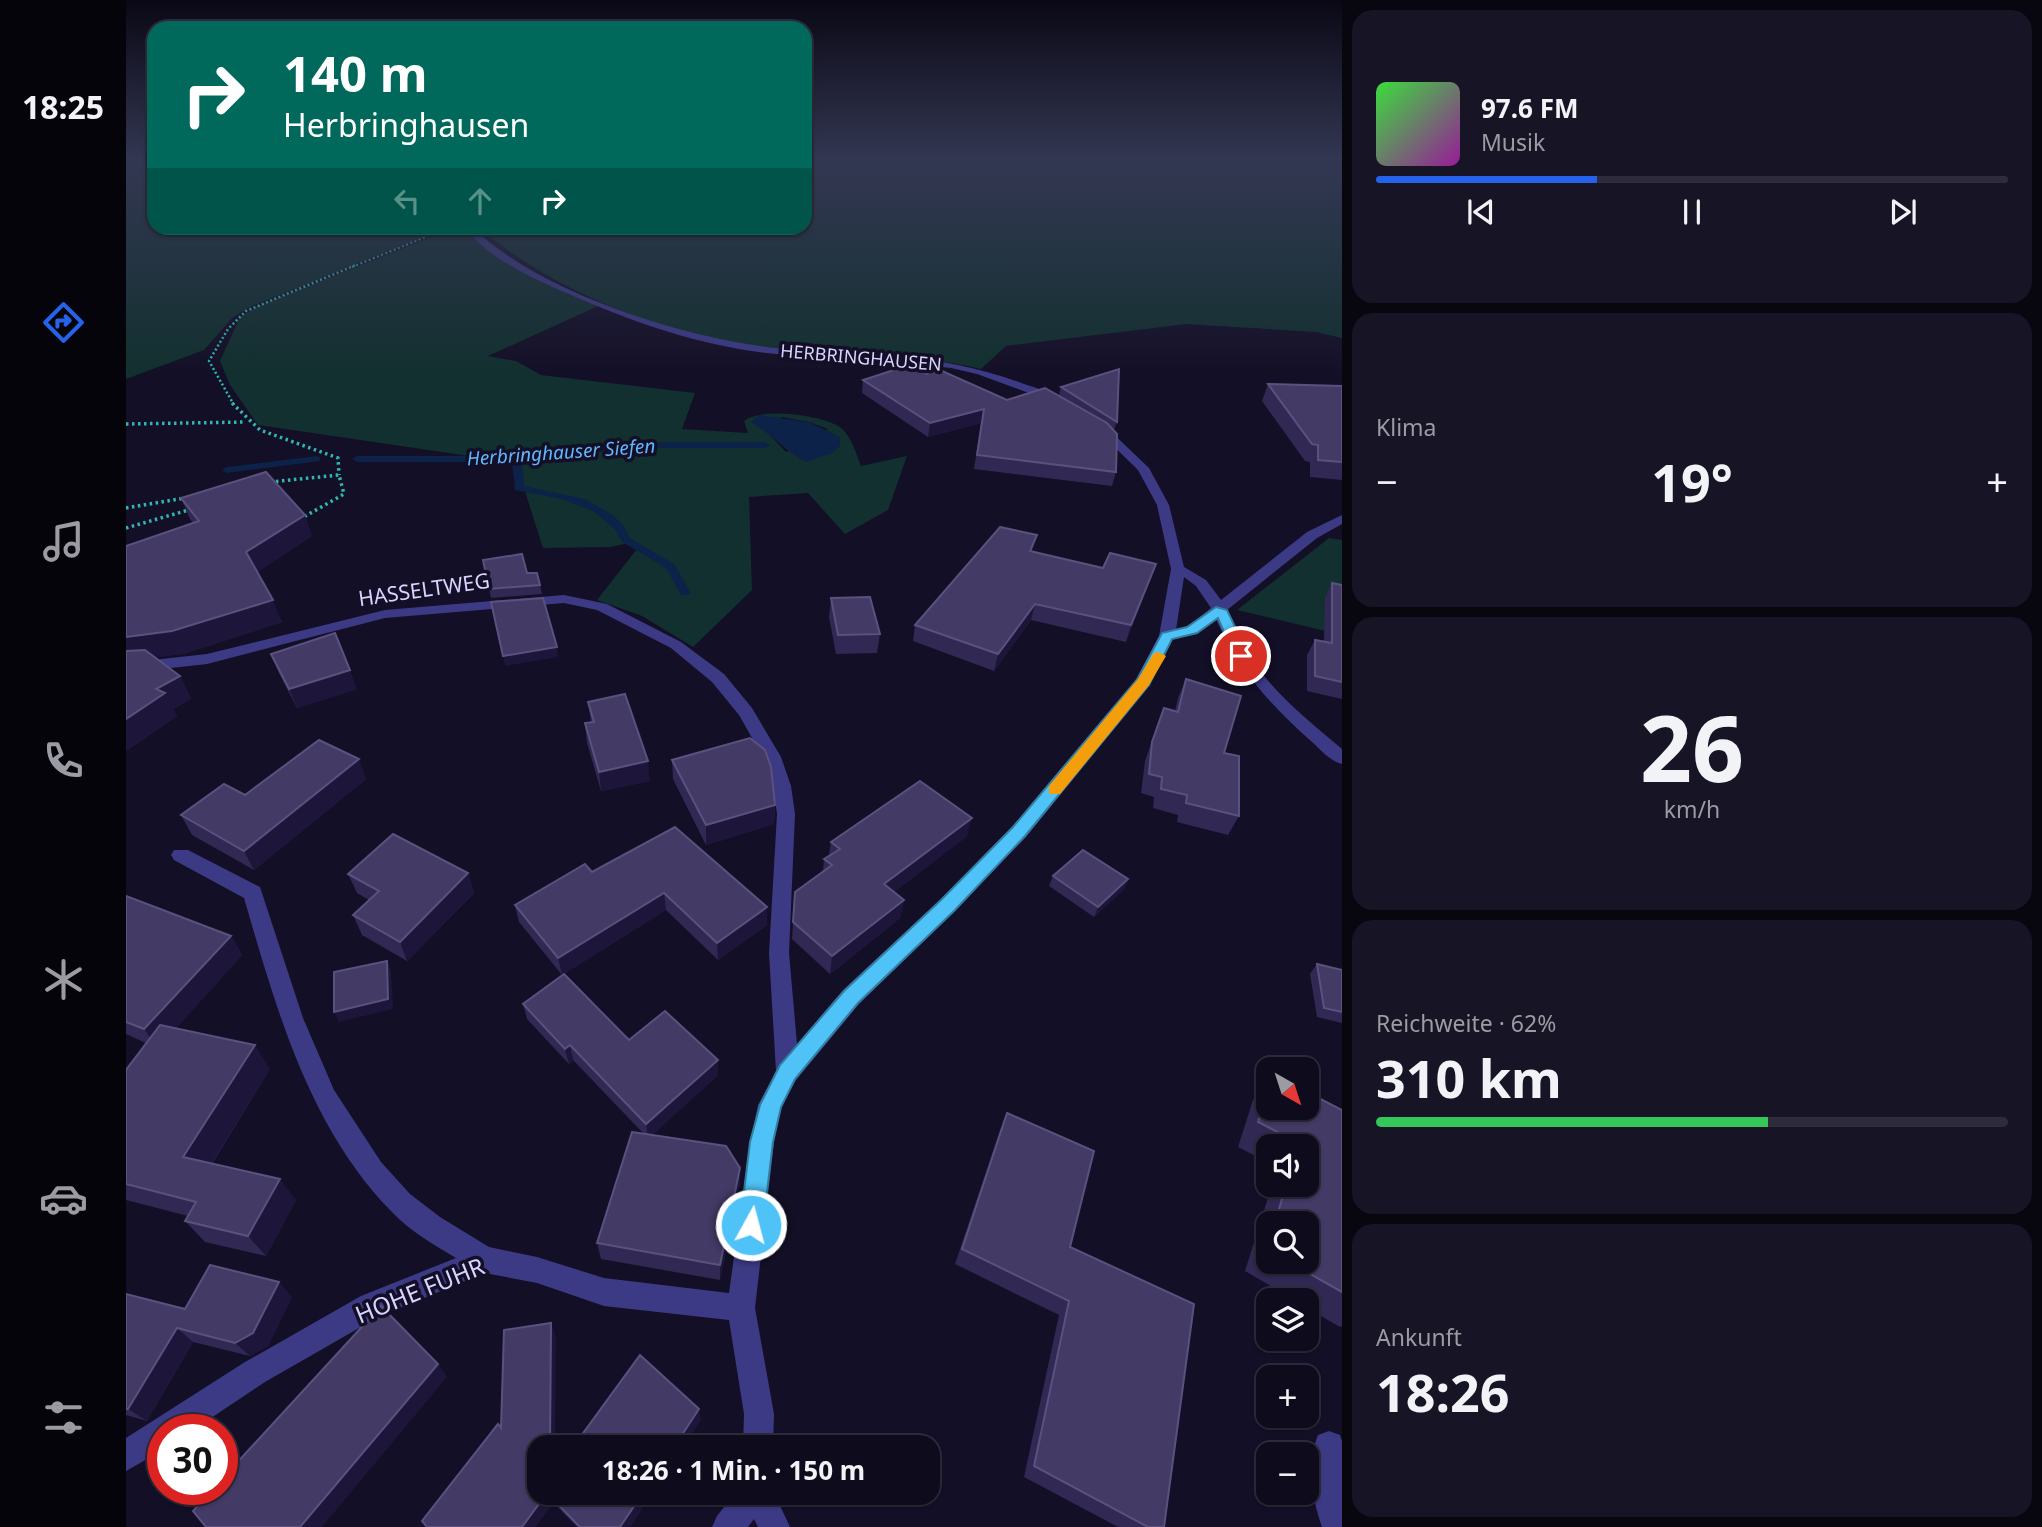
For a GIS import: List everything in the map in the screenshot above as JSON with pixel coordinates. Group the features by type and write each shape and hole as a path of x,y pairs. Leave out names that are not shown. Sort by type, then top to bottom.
{"street":[{"name":"HERBRINGHAUSEN","path":"478,235 493,249 545,280 630,317 672,331 764,350 951,365 1042,393 1076,410 1109,432 1143,468 1163,505 1178,569 1167,636 1143,681 1019,832 948,905 851,997 788,1072 771,1105 762,1142 741,1308 759,1414 758,1435"},
{"path":"1167,636 1192,631 1312,535 1342,519"},
{"path":"1178,569 1192,572 1220,610 1228,632 1258,678 1298,721 1342,758"},
{"name":"HASSELTWEG","path":"126,668 207,659 386,614 515,601 565,599 602,607 676,645 718,678 746,712 772,757 782,786 786,814 779,953 788,1072"},
{"path":"181,855 253,893 282,996 305,1058 362,1157 401,1202 425,1223 485,1260"},
{"name":"HOHE FUHR","path":"190,1414 255,1372 371,1306 485,1260 537,1270 604,1292 741,1308"},
{"name":"HOHE FUHR","path":"126,1456 147,1442"},
{"path":"1329,1446 1327,1497 1338,1527"},
{"path":"728,1527 746,1505"},
{"path":"762,1505 774,1527"}],"path":[{"path":"247,422 209,360 225,328 236,316 432,235"},
{"path":"126,424 247,422 277,437 338,458 344,494 296,520"},
{"path":"267,483 339,475"},
{"path":"126,508 191,497"},
{"path":"126,528 196,508"}],"green space":[{"path":"126,231 147,231 147,235 429,235 252,306 233,317 204,350 126,379"},
{"path":"812,231 1342,231 1342,338 1316,332 1186,324 1006,346 981,369 900,357 792,350 727,341 651,322 577,291 488,235 812,235"},
{"path":"436,235 471,235 527,273 598,306 488,356 516,361 541,375 695,393 682,429 748,433 744,421 752,417 791,414 819,419 840,427 850,439 861,466 907,456 888,510 845,534 808,493 749,497 752,590 693,647 642,616 597,600 637,549 628,543 611,547 543,548 516,463 258,425 230,385 220,361 240,317 258,306","holes":["782,417 828,429 786,452 766,431"]},
{"path":"1329,538 1342,540 1342,635 1237,610"}],"water":[{"path":"759,415 809,422 840,437 840,446 832,453 806,462 751,422"}],"building":[{"path":"909,365 927,374 940,370 1007,400 1045,388 1107,423 1117,434 1116,472 977,455 984,409 930,423 863,380"},
{"path":"1119,369 1117,422 1061,387"},
{"path":"1268,384 1342,386 1342,462 1318,460 1318,445 1312,444"},
{"path":"266,472 305,515 246,552 273,600 172,631 126,637 126,546 199,521 181,498"},
{"path":"1000,527 1037,535 1030,551 1103,568 1110,553 1156,564 1131,625 1035,604 998,654 915,625"},
{"path":"522,554 527,573 537,573 540,585 489,589 483,560"},
{"path":"1332,583 1342,585 1342,682 1315,676 1315,640 1332,643"},
{"path":"870,597 880,634 838,635 831,598"},
{"path":"543,598 557,647 503,656 491,602"},
{"path":"335,633 350,670 289,689 271,654"},
{"path":"145,650 180,676 156,689 165,693 126,719 126,651"},
{"path":"1186,679 1241,696 1224,753 1239,756 1239,816 1186,803 1187,795 1161,789 1162,777 1149,774 1152,742 1164,708 1178,712"},
{"path":"625,694 648,761 599,772 585,723 594,722 588,702"},
{"path":"750,738 765,750 771,767 775,805 706,825 672,760"},
{"path":"319,740 359,759 244,851 181,815 224,784 245,795"},
{"path":"920,781 972,818 884,884 904,900 832,956 793,922 795,892 832,865 824,859 840,849 831,842"},
{"path":"675,827 767,907 717,943 664,893 558,958 515,905 585,864 592,872"},
{"path":"393,834 468,873 400,942 353,915 379,891 348,874"},
{"path":"1083,850 1128,879 1098,907 1053,876"},
{"path":"126,896 231,936 144,1029 126,1022"},
{"path":"387,961 388,999 334,1012 334,972"},
{"path":"1317,964 1342,970 1342,1012 1324,1008"},
{"path":"564,974 629,1040 665,1011 718,1060 646,1124 570,1045 565,1049 523,1004"},
{"path":"160,1025 255,1045 183,1157 280,1179 248,1236 185,1221 196,1202 126,1184 126,1070"},
{"path":"1320,1099 1342,1110 1342,1292 1310,1274 1319,1274 1319,1211 1278,1211 1283,1197 1319,1197 1319,1134 1281,1134 1258,1122 1320,1120"},
{"path":"1007,1113 1094,1151 1070,1247 1194,1304 1164,1527 1148,1527 1034,1466 1069,1301 962,1249"},
{"path":"632,1132 726,1146 740,1168 720,1265 597,1243"},
{"path":"210,1265 279,1282 253,1333 235,1343 177,1328 126,1409 126,1294 185,1309"},
{"path":"381,1306 438,1364 300,1527 206,1527 193,1511 198,1505 238,1505 238,1462"},
{"path":"551,1323 550,1435 527,1435 527,1505 538,1505 522,1527 427,1527 422,1521 498,1424 501,1428 504,1330"},
{"path":"640,1355 699,1409 682,1435 582,1435"},
{"path":"559,1505 635,1505 620,1527 580,1527"}],"waterway":[{"name":"Herbringhauser Siefen","path":"517,459 633,445 765,445"},
{"name":"Herbringhauser Siefen","path":"227,470 317,459"},
{"name":"Herbringhauser Siefen","path":"357,459 517,459"},
{"path":"517,459 519,488 565,496 596,508 620,527 626,540 670,566 685,593"}],"slow traffic":[{"path":"1055,790 1103,733 1159,656"}],"route":[{"path":"751,1225 762,1142 771,1105 788,1072 851,997 948,905 1019,832 1143,681 1159,656 1167,636 1192,631 1220,610 1241,656"}]}
